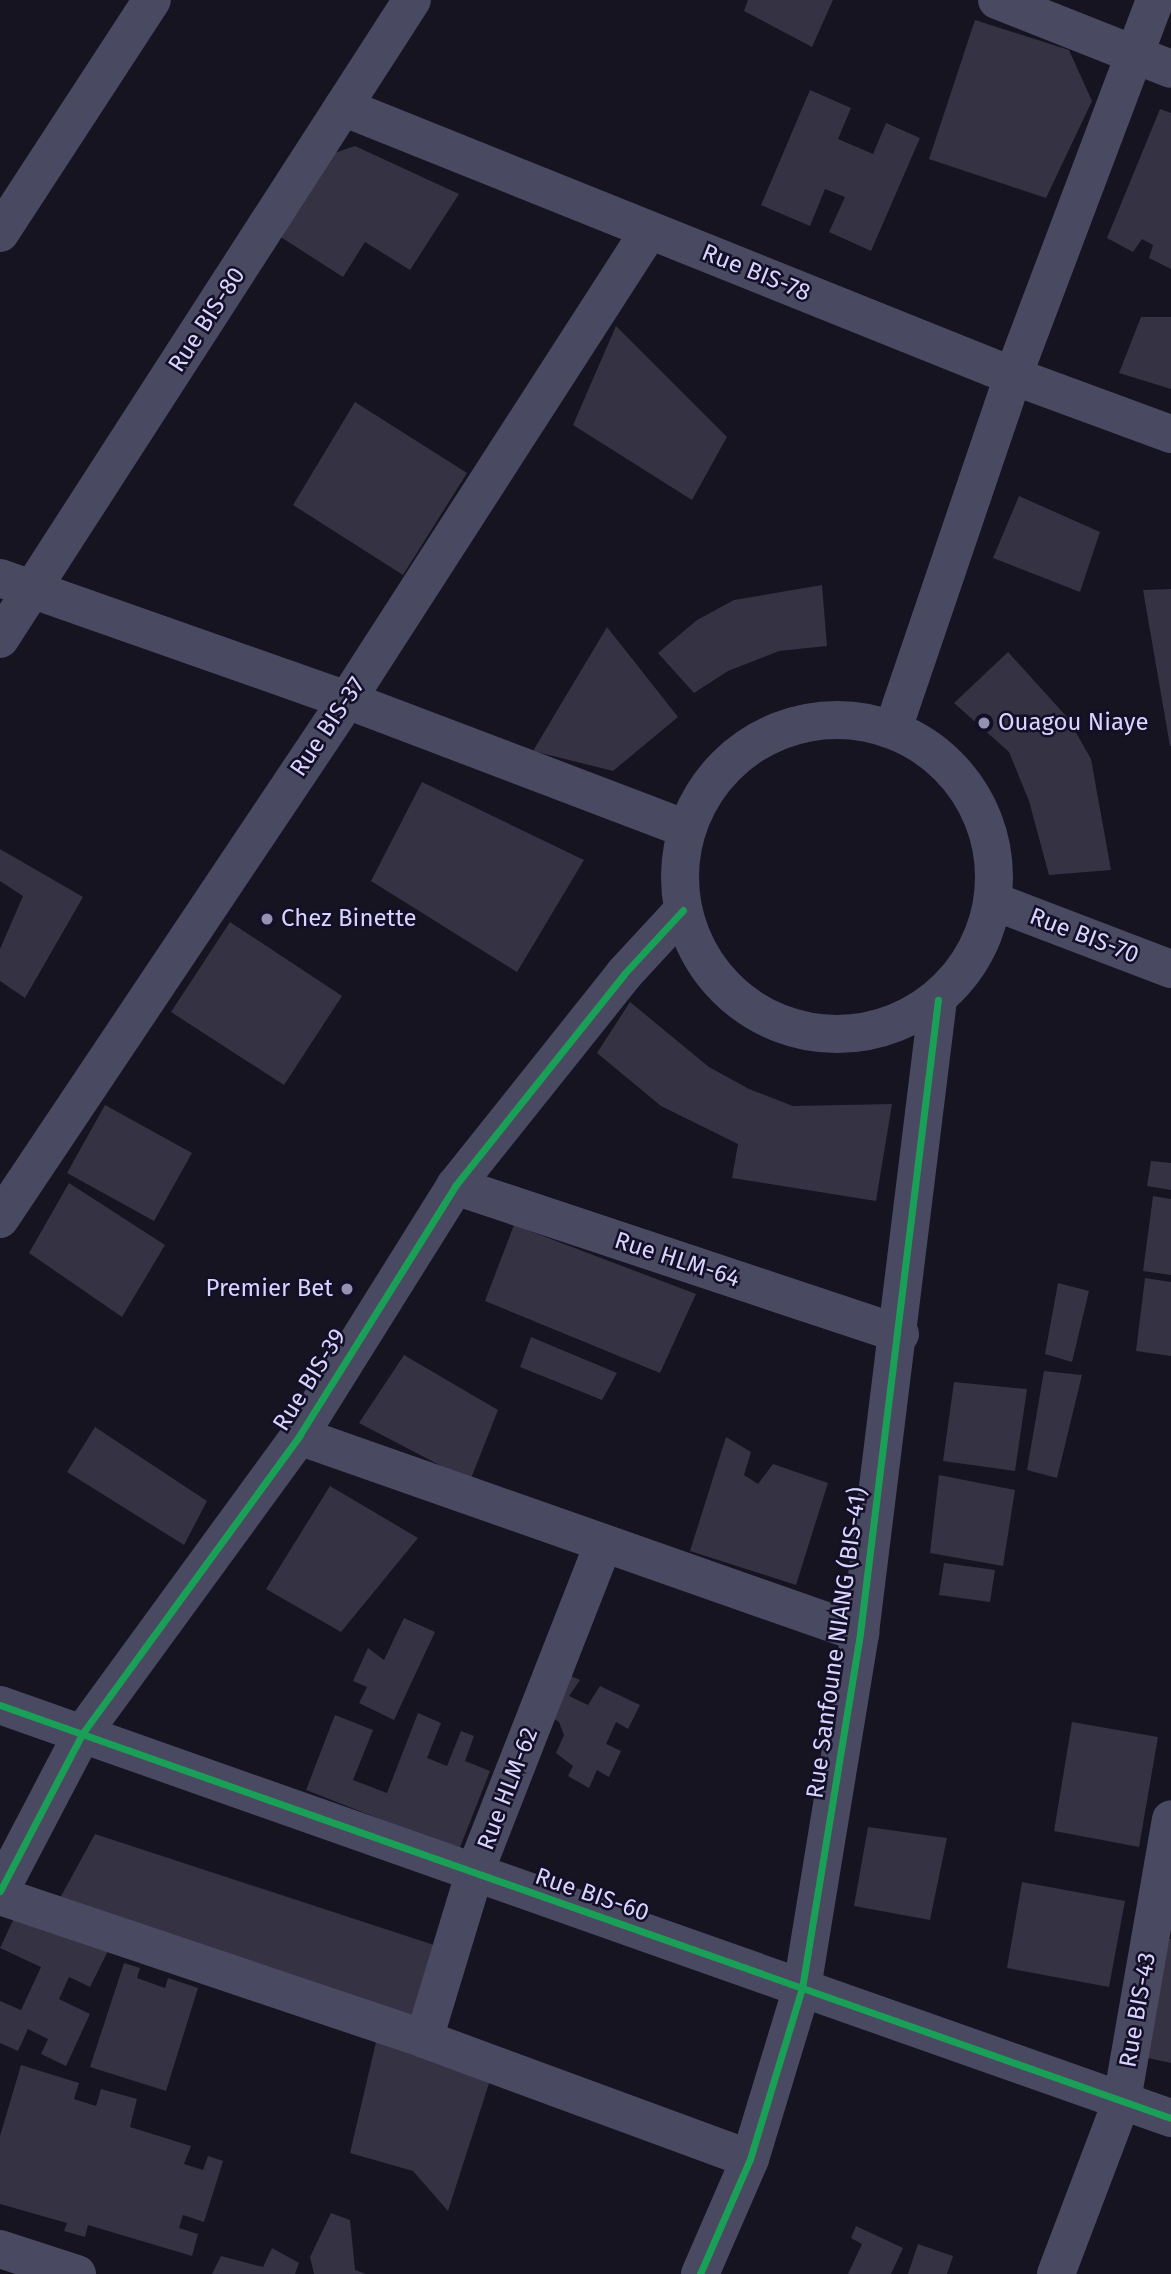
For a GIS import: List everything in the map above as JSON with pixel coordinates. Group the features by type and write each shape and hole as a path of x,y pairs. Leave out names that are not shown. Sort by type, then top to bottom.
{"street":[{"path":"0,233 152,0"},
{"name":"Rue BIS-80","path":"0,639 17,584 343,107 412,0"},
{"path":"998,0 1171,69"},
{"path":"893,729 1013,376 1155,0"},
{"name":"Rue BIS-78","path":"343,107 1013,376 1171,434"},
{"name":"Rue BIS-37","path":"0,1219 347,700 649,231"},
{"path":"17,584 347,700 686,829"},
{"path":"851,719 893,729 927,747 957,774 978,807 992,844 998,904 977,951 938,1000 903,1020 865,1032 824,1034 786,1026 749,1007 719,981 697,947 683,910 679,882 686,829 704,790 732,758 768,734 808,721 851,719"},
{"name":"Rue BIS-70","path":"998,904 1171,969"},
{"name":"Rue BIS-39","path":"0,1894 82,1734 299,1436 455,1186 624,974 683,910"},
{"name":"Rue Sanfoune NIANG (BIS-41)","path":"700,2274 750,2159 802,1989 860,1633 900,1334 938,1000"},
{"name":"Rue HLM-64","path":"455,1186 900,1334"},
{"path":"299,1436 860,1633"},
{"name":"Rue HLM-62","path":"424,2039 474,1874 603,1544"},
{"name":"Rue BIS-60","path":"0,1706 1171,2118"},
{"name":"Rue BIS-43","path":"1056,2274 1122,2100 1171,1819"},
{"path":"0,1894 424,2039 750,2159"},
{"path":"0,2249 77,2274"}],"building":[{"path":"748,0 833,0 812,47 744,11"},
{"path":"975,20 1069,50 1092,101 1046,198 929,159"},
{"path":"810,90 851,108 838,139 873,154 886,123 920,138 871,251 829,232 845,197 825,189 810,226 761,205"},
{"path":"1160,109 1171,113 1171,269 1149,258 1153,245 1142,239 1133,252 1107,238"},
{"path":"355,146 459,194 410,270 365,242 343,277 276,234 320,158"},
{"path":"1141,317 1171,317 1171,389 1119,373"},
{"path":"616,326 727,437 692,500 573,425"},
{"path":"355,402 467,473 403,575 293,505"},
{"path":"1019,496 1100,532 1080,592 993,558"},
{"path":"822,585 827,646 779,651 728,671 694,693 658,653 697,620 734,600"},
{"path":"1171,589 1171,746 1170,746 1143,590"},
{"path":"607,627 678,717 613,771 533,751"},
{"path":"1008,652 1067,717 1091,759 1111,870 1049,875 1029,801 1009,752 954,703"},
{"path":"422,782 584,860 517,972 371,881"},
{"path":"0,849 83,897 25,998 0,981 0,949 23,896 0,881"},
{"path":"230,922 342,996 284,1085 171,1012"},
{"path":"630,1002 709,1067 749,1089 793,1106 892,1104 876,1201 732,1178 738,1144 661,1106 597,1053"},
{"path":"105,1105 192,1153 154,1221 67,1173"},
{"path":"1151,1161 1171,1163 1171,1190 1147,1186"},
{"path":"69,1183 165,1245 122,1317 29,1253"},
{"path":"1153,1196 1171,1199 1171,1275 1143,1271"},
{"path":"514,1225 696,1294 660,1373 485,1301"},
{"path":"1145,1278 1171,1282 1171,1356 1136,1351"},
{"path":"1058,1283 1089,1291 1072,1362 1045,1354"},
{"path":"531,1337 617,1373 602,1400 520,1367"},
{"path":"404,1355 498,1410 470,1481 359,1423"},
{"path":"1044,1371 1082,1375 1057,1478 1027,1470"},
{"path":"954,1382 1027,1389 1015,1471 943,1461"},
{"path":"95,1427 207,1501 184,1545 67,1472"},
{"path":"726,1437 751,1452 744,1475 758,1484 773,1464 828,1483 796,1585 690,1551"},
{"path":"939,1475 1015,1490 1003,1566 930,1553"},
{"path":"330,1486 418,1538 341,1632 266,1589"},
{"path":"944,1563 995,1570 990,1602 939,1595"},
{"path":"404,1618 435,1632 394,1720 359,1703 367,1687 353,1681 368,1648 384,1660"},
{"path":"547,1666 580,1680 569,1696 588,1705 600,1686 640,1705 628,1729 616,1722 606,1744 621,1751 609,1777 597,1770 589,1788 568,1776 573,1766 556,1753 564,1735 559,1722 550,1716"},
{"path":"418,1713 441,1723 427,1758 447,1766 461,1731 474,1736 465,1761 490,1771 459,1850 306,1790 335,1715 373,1730 353,1780 387,1793"},
{"path":"1072,1722 1158,1737 1139,1847 1054,1831"},
{"path":"868,1827 947,1838 930,1920 854,1906"},
{"path":"95,1834 434,1945 411,2027 54,1909"},
{"path":"1022,1882 1125,1901 1109,1987 1007,1968"},
{"path":"17,1912 110,1947 90,1987 69,1977 59,1999 90,2014 66,2066 41,2054 48,2039 28,2029 18,2051 0,2043 0,2001 21,2010 41,1967 0,1948"},
{"path":"1157,1936 1171,1939 1171,2063 1130,2054"},
{"path":"124,1963 140,1968 137,1978 165,1988 168,1978 198,1988 166,2091 90,2067"},
{"path":"379,2029 492,2074 448,2211 413,2171 350,2153"},
{"path":"21,2065 79,2083 74,2099 96,2106 101,2089 137,2099 130,2127 191,2146 184,2164 203,2170 208,2156 223,2161 204,2222 183,2215 179,2228 198,2234 192,2256 88,2225 85,2237 64,2231 67,2223 0,2204 0,2136"},
{"path":"331,2213 350,2220 355,2270 366,2274 314,2274 310,2257"},
{"path":"856,2226 903,2248 891,2274 848,2274 862,2244 851,2238"},
{"path":"918,2244 953,2256 947,2274 908,2274"},
{"path":"272,2248 299,2263 295,2274 212,2274 221,2256 263,2267"}],"cycle path":[{"path":"0,1891 82,1734 299,1436 455,1186 624,974 683,910"},
{"path":"700,2274 750,2159 802,1988 860,1633 938,1000"},
{"path":"0,1705 1171,2118"}],"place":[{"name":"Ouagou Niaye","path":"984,723"},
{"name":"Chez Binette","path":"267,919"},
{"name":"Premier Bet","path":"347,1289"}]}
